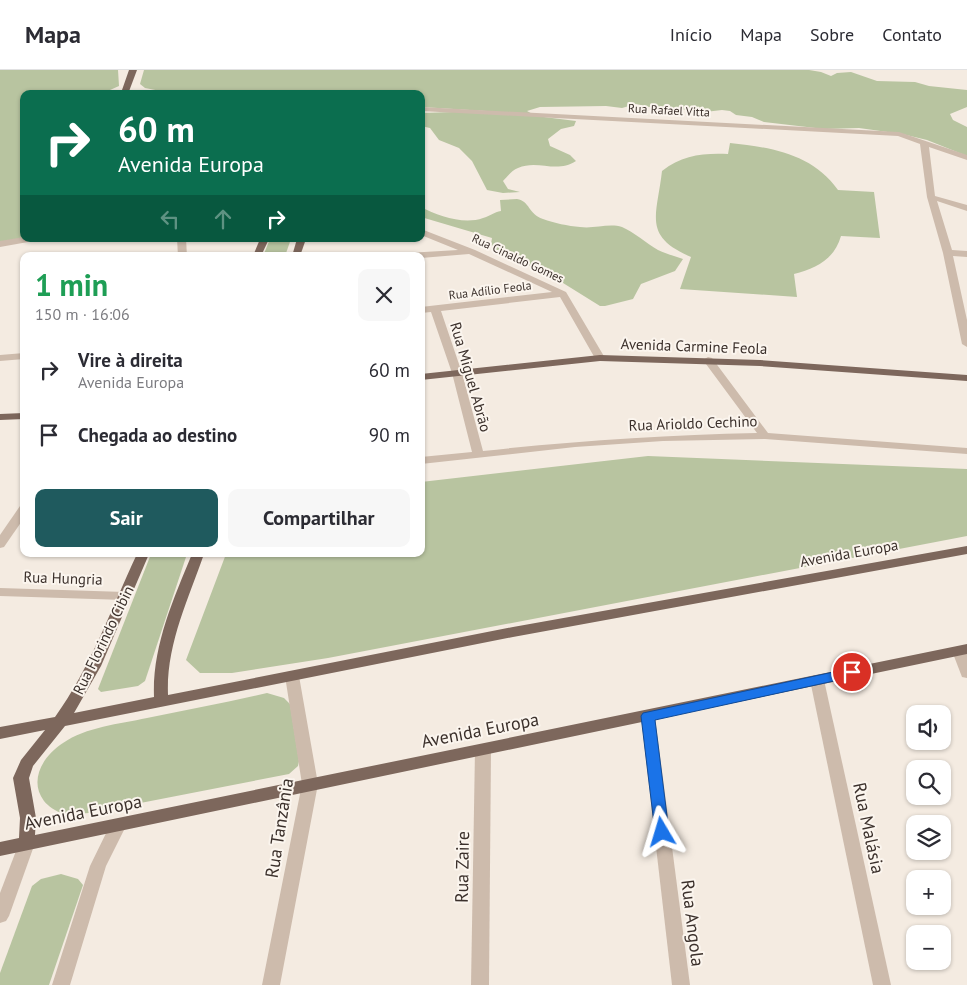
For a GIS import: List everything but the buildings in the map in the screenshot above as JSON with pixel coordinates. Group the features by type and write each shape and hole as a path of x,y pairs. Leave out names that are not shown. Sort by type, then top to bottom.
{"main road":[{"path":"126,90 132,70"},
{"name":"Avenida Carmine Feola","path":"425,377 600,358 708,360 967,378"},
{"path":"0,417 20,416"},
{"name":"Avenida Europa","path":"0,733 514,632 967,550"},
{"name":"Rua Florindo Cibin","path":"27,844 28,818 21,778 26,764 60,721 94,666 142,557"},
{"path":"161,701 159,680 165,647 197,557"},
{"name":"Avenida Europa","path":"0,849 963,650"}],"street":[{"name":"Rua Rafael Vitta","path":"425,108 889,133 899,134 967,158"},
{"path":"919,141 931,197 948,253 967,344"},
{"path":"931,197 967,208"},
{"name":"Rua Cinaldo Gomes","path":"425,234 472,252 562,294 600,358"},
{"path":"0,244 20,240"},
{"path":"425,255 472,252"},
{"path":"948,253 967,254"},
{"name":"Rua Adílio Feola","path":"425,310 562,294"},
{"name":"Rua Miguel Abrão","path":"435,309 457,373 478,454"},
{"path":"0,358 20,356"},
{"path":"708,360 765,436"},
{"name":"Rua Arioldo Cechino","path":"425,461 575,444 663,438 765,436 967,451"},
{"path":"0,544 20,515"},
{"name":"Rua Hungria","path":"0,592 125,596"},
{"path":"963,650 967,672"},
{"name":"Rua Tanzânia","path":"271,985 310,784 292,676"},
{"name":"Rua Malásia","path":"817,680 882,985"},
{"name":"Rua Angola","path":"648,716 681,985"},
{"name":"Rua Zaire","path":"480,985 483,750"},
{"path":"61,985 98,866 118,826"},
{"name":"Rua Florindo Cibin","path":"0,916 27,844"}],"green space":[{"path":"0,70 118,70 119,86 110,90 20,90 20,239 0,242"},
{"path":"144,70 809,70 831,76 837,73 851,72 877,81 915,82 929,86 967,90 967,107 950,114 953,120 967,127 967,156 927,140 902,134 859,128 824,129 764,122 752,117 736,115 730,111 722,110 705,112 678,109 663,110 636,104 622,108 606,106 540,107 527,111 536,116 576,121 574,126 561,129 548,139 550,146 570,155 576,161 569,165 554,167 533,165 518,168 503,181 508,189 520,192 503,193 487,190 472,161 459,148 439,140 430,128 425,127 425,113 486,111 425,107 425,90 155,90 145,88 140,84"},
{"path":"730,143 775,150 803,160 828,178 838,190 874,192 880,238 841,236 834,251 823,262 794,274 797,297 680,289 691,257 675,249 665,241 659,232 656,223 656,212 662,171 685,158 710,154 728,154"},
{"path":"500,200 521,200 538,217 561,224 580,227 622,227 658,250 683,259 675,271 641,284 633,299 600,306 555,278 493,248 491,244 492,238 425,218 425,209 460,220 476,220 501,211"},
{"path":"269,242 290,242 286,252 265,252"},
{"path":"648,456 967,469 967,536 328,658 232,673 200,673 186,660 225,557 425,557 425,482"},
{"path":"150,557 186,557 145,681 138,686 101,692 98,689"},
{"path":"267,693 284,698 290,704 299,761 298,766 289,774 89,813 69,814 52,809 39,793 38,777 44,761 56,748 82,733 114,724"},
{"path":"61,874 78,879 83,885 49,985 0,985 0,973 32,886 41,879"}],"route":[{"path":"662,832 648,716 852,672"}]}
